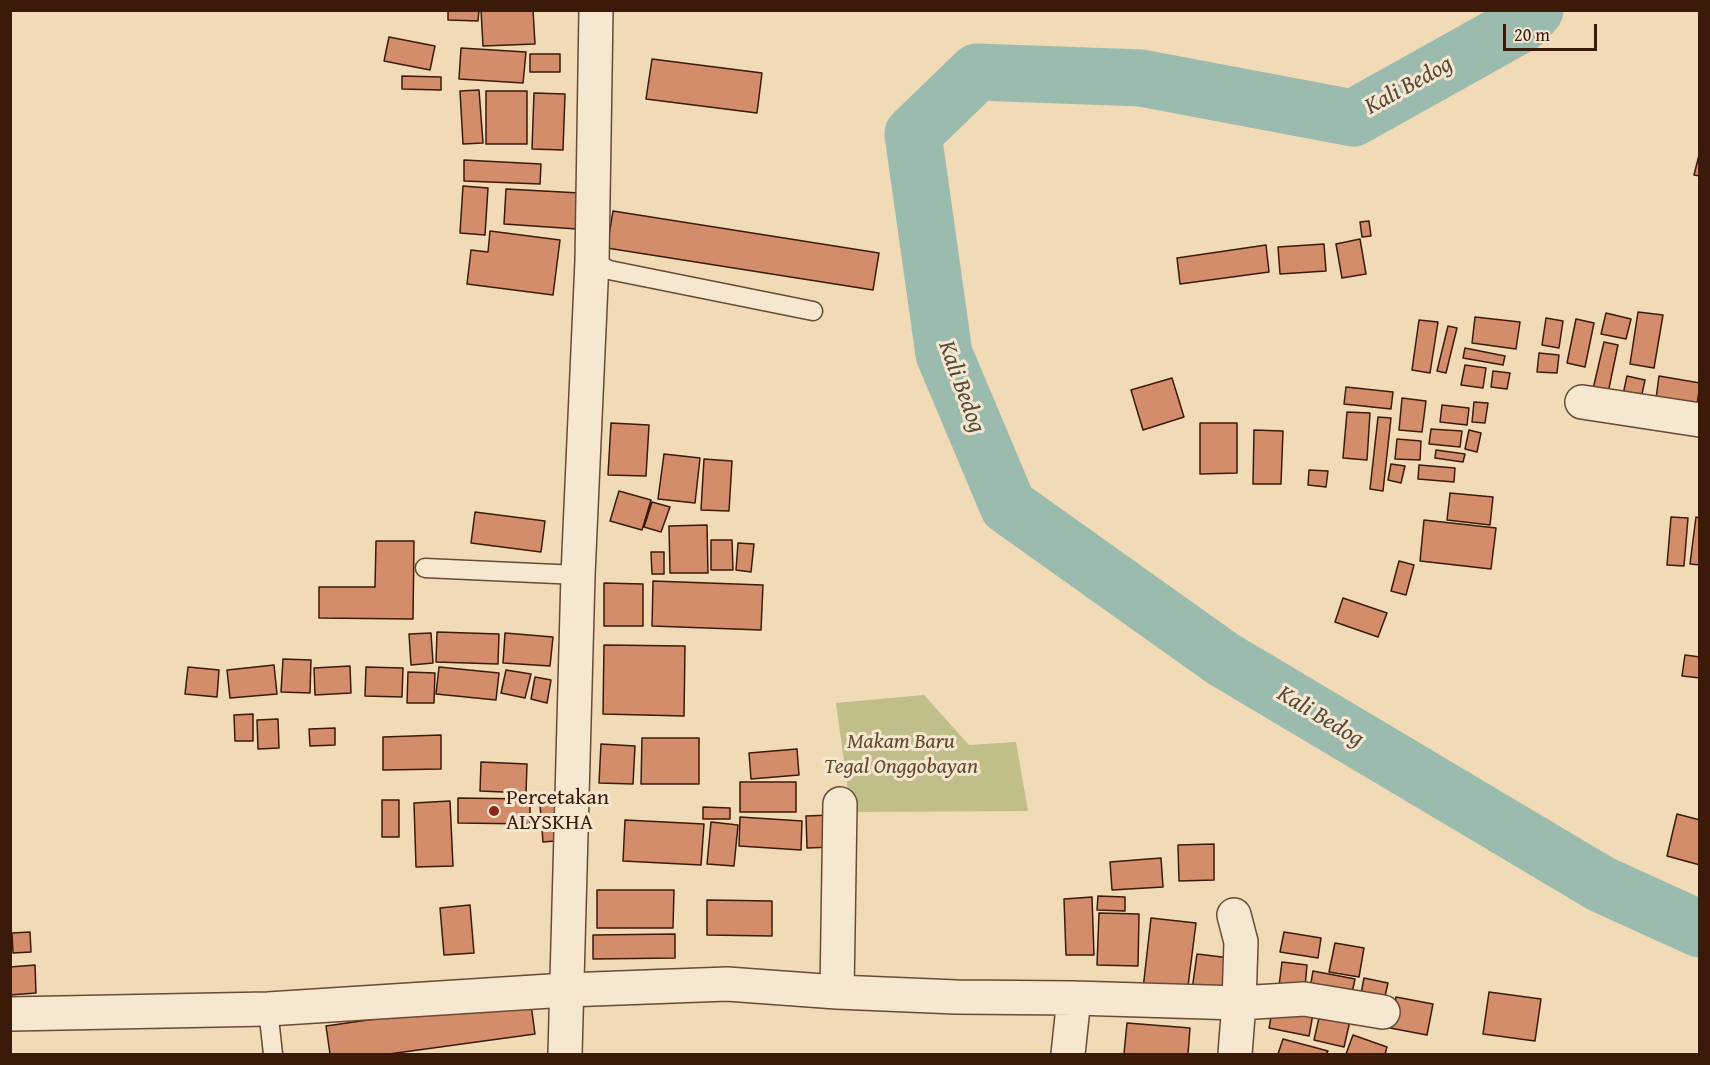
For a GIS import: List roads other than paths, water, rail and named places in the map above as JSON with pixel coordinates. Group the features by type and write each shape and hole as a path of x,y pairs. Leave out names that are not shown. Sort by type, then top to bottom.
{"street":[{"path":"565,1054 579,575 592,261 596,10"},
{"path":"1582,402 1700,420"},
{"path":"837,992 840,804"},
{"path":"1234,915 1241,942 1235,1054"},
{"path":"10,1014 268,1009 566,990 727,984 956,997 1239,1003 1304,999 1383,1012"},
{"path":"1068,1054 1074,998"}],"lane":[{"path":"592,261 609,270 813,311"},
{"path":"425,568 579,575"},
{"path":"268,1009 273,1054"}],"waterway":[{"name":"Kali Bedog","path":"1535,10 1523,23 1353,118 1141,78 977,72 913,134 944,354 1008,506 1223,659 1601,884 1700,929"}],"place":[{"name":"Percetakan ALYSKHA","path":"494,811"}],"park label":[{"name":"Makam Baru Tegal Onggobayan","path":"901,754"}]}
